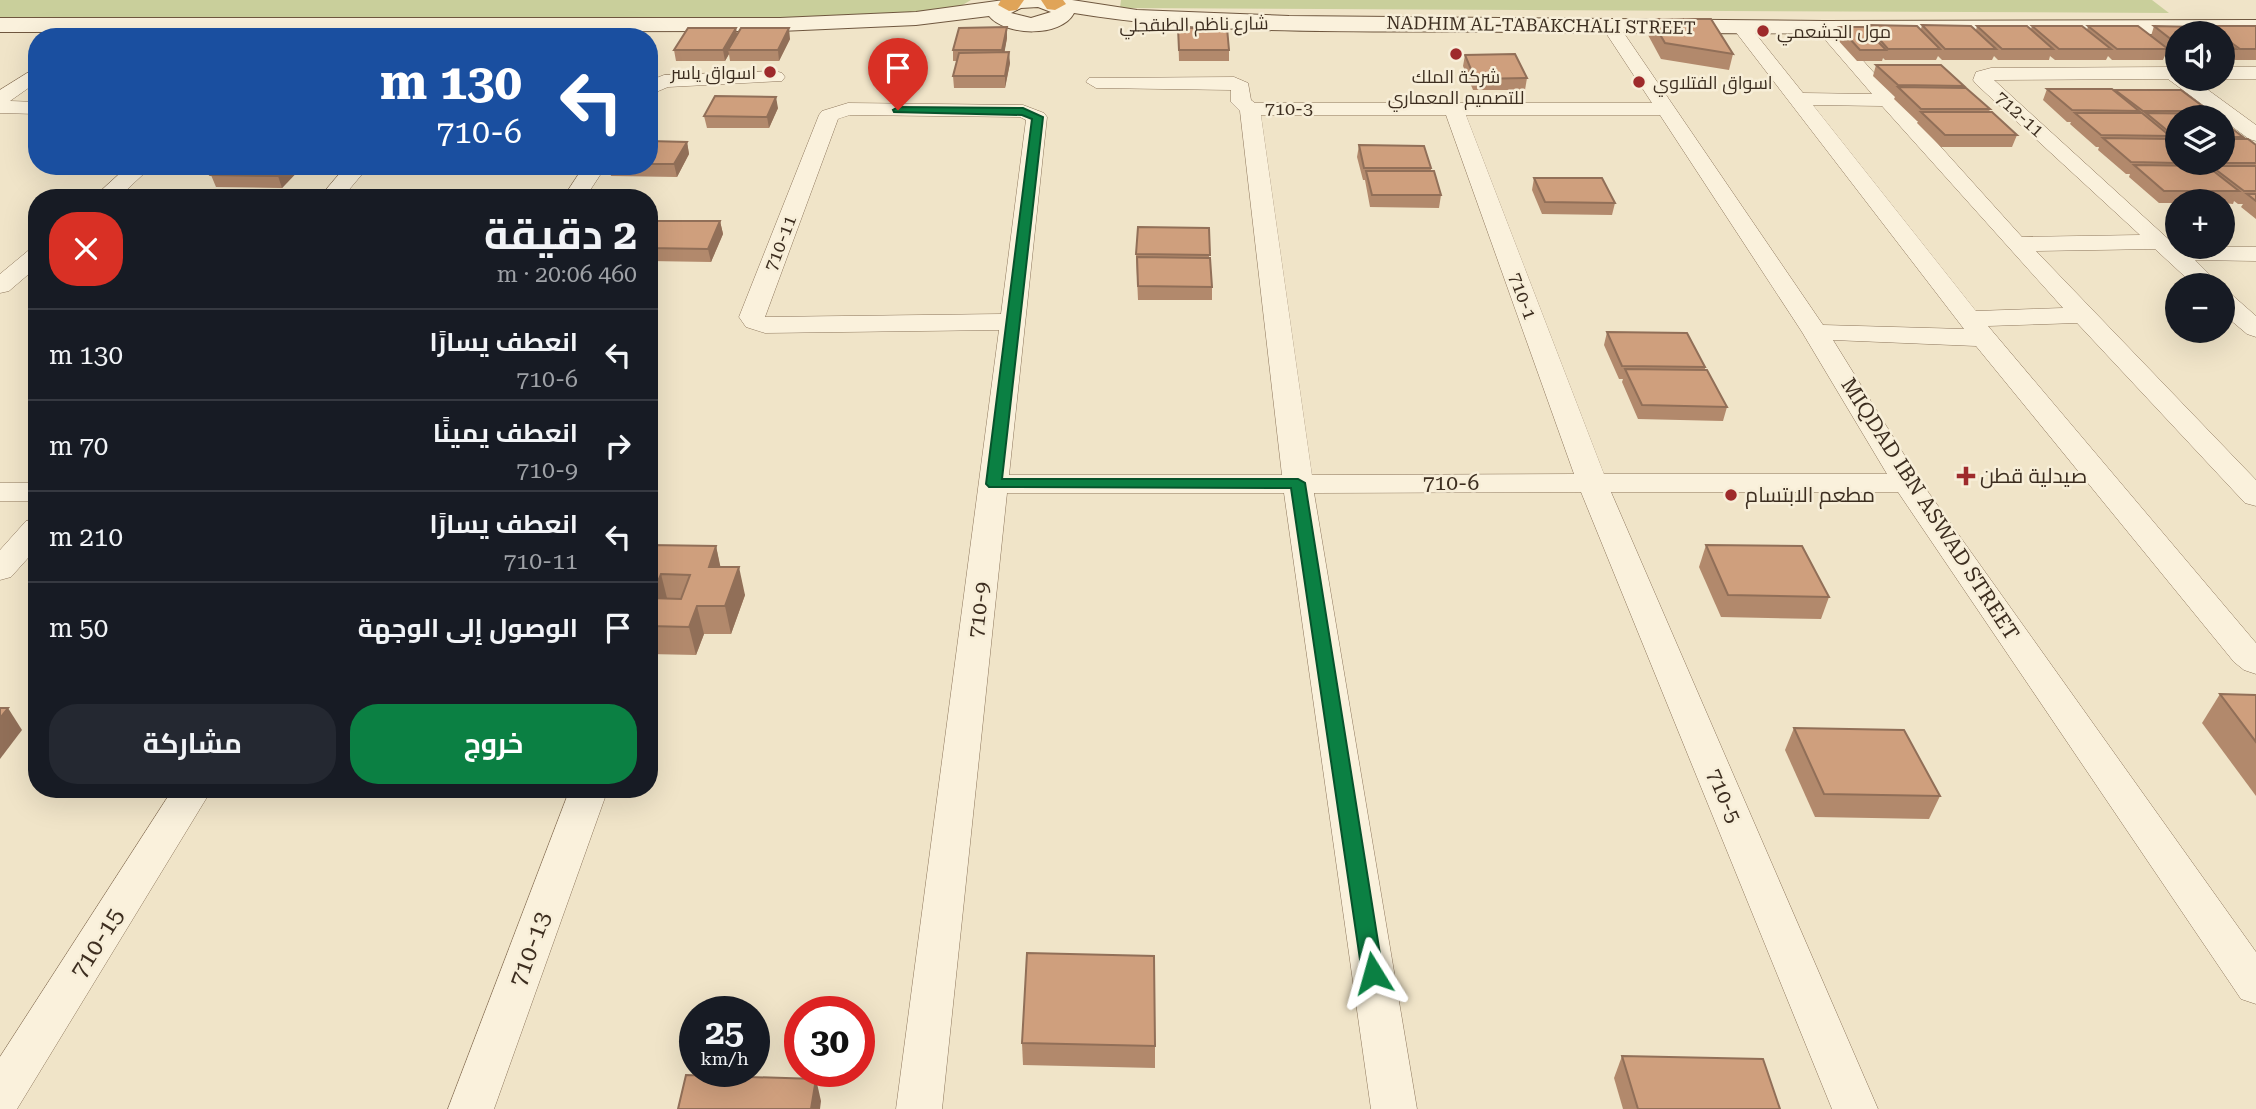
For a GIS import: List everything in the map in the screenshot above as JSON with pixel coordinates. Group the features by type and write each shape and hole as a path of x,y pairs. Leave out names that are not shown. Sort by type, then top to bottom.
{"main road":[{"name":"شارع ناظم الطبقجلي","path":"782,24 936,16 1038,1 1137,17 1289,23"},
{"path":"1008,4 999,11 1004,19 1030,24 1058,19 1063,10 1055,3"},
{"name":"شارع ناظم الطبقجلي","path":"782,24 1196,26 1289,23"},
{"name":"NADHIM AL-TABAKCHALI STREET","path":"1289,23 1824,28 2256,27"},
{"path":"628,28 782,24"},
{"path":"0,25 48,28"}],"street":[{"name":"MIQDAD IBN ASWAD STREET","path":"1611,27 1815,332 1907,483 2256,986"},
{"path":"1741,27 1977,328 2246,654 2256,662"},
{"path":"1824,28 2016,244 2256,497"},
{"path":"2235,73 2256,73"},
{"name":"712-11","path":"2165,75 1983,76 1983,80 2165,246"},
{"path":"658,84 664,81 775,77"},
{"path":"4,93 28,78"},
{"path":"1096,82 1234,83 1241,88 1241,102 1250,108"},
{"name":"712-11","path":"2198,91 2256,135"},
{"path":"1797,99 1887,100"},
{"path":"0,107 28,108"},
{"name":"710-3","path":"1394,1109 1298,483 1250,108 1665,109"},
{"name":"710-11","path":"1013,322 765,325 755,322 752,317 829,115 848,109 1033,114"},
{"name":"710-1","path":"1454,109 1592,483"},
{"name":"710-9","path":"919,1109 1037,117 1033,114"},
{"path":"114,189 131,175"},
{"path":"338,189 350,175"},
{"path":"2016,244 2165,247"},
{"path":"2235,252 2256,254"},
{"path":"2179,259 2195,273"},
{"path":"0,286 28,263"},
{"path":"2235,310 2256,329"},
{"path":"1815,332 1977,328 2083,315"},
{"name":"710-5","path":"1592,483 1856,1109"},
{"name":"710-6","path":"994,484 1907,483"},
{"path":"0,492 28,492"},
{"path":"0,570 28,538"},
{"name":"710-15","path":"0,1096 187,798"},
{"name":"710-13","path":"471,1109 586,798"}],"green space":[{"path":"0,0 971,0 959,7 945,10 826,17 0,18"},
{"path":"1121,0 2152,0 2169,13 1120,8"}],"building":[{"path":"1651,19 1711,19 1733,54 1665,43"},
{"path":"1867,25 1917,26 1940,49 1888,49"},
{"path":"1922,25 1971,26 1996,49 1945,49"},
{"path":"1977,26 2027,26 2053,49 2002,49"},
{"path":"2032,26 2082,26 2111,49 2059,49"},
{"path":"2088,26 2138,26 2165,47 2165,49 2117,49"},
{"path":"2154,26 2165,26 2165,35"},
{"path":"2235,26 2256,26 2256,49 2240,49 2235,45"},
{"path":"1007,27 1002,50 953,50 959,28"},
{"path":"1839,27 1864,27 1886,50 1860,50"},
{"path":"688,28 736,28 723,50 674,50"},
{"path":"741,28 789,28 778,50 728,50"},
{"path":"1178,28 1227,28 1229,50 1179,50"},
{"path":"1009,52 1005,76 953,76 959,53"},
{"path":"1515,54 1527,78 1475,79 1465,55"},
{"path":"1876,65 1941,65 1964,86 1898,85"},
{"path":"1898,87 1966,88 1990,109 1921,109"},
{"path":"2047,89 2112,89 2139,111 2072,110"},
{"path":"2115,90 2182,91 2201,105 2165,105 2165,111 2143,111"},
{"path":"715,96 776,97 767,117 704,116"},
{"path":"1921,112 1992,112 2017,135 1945,135"},
{"path":"2075,113 2142,113 2165,132 2165,136 2101,135"},
{"path":"2146,113 2165,113 2165,129"},
{"path":"2103,138 2165,139 2165,163 2131,162"},
{"path":"2235,139 2248,139 2256,145 2256,163 2235,163"},
{"path":"658,141 687,142 674,164 658,164"},
{"path":"1359,145 1424,146 1431,168 1364,168"},
{"path":"2134,165 2165,165 2165,175 2219,175 2239,191 2165,189 2164,191"},
{"path":"2235,166 2256,166 2256,191 2244,191 2223,175 2235,175"},
{"path":"1366,171 1434,171 1441,195 1372,195"},
{"path":"211,175 279,175 278,176"},
{"path":"1534,178 1602,178 1615,203 1545,202"},
{"path":"2247,194 2256,194 2256,201"},
{"path":"658,221 720,221 708,249 658,248"},
{"path":"1138,227 1209,228 1210,255 1136,254"},
{"path":"1137,257 1210,258 1212,287 1138,286"},
{"path":"1607,332 1687,333 1705,367 1622,366"},
{"path":"1625,369 1707,370 1727,407 1642,405"},
{"path":"658,545 716,546 709,567 739,567 725,606 697,606 689,627 658,626 658,598 681,599 690,575 661,574 658,581"},
{"path":"1706,545 1802,546 1829,597 1728,595"},
{"path":"2220,694 2256,695 2256,742"},
{"path":"0,708 8,708 0,718"},
{"path":"1794,728 1904,730 1940,796 1824,794"},
{"path":"1027,953 1154,956 1155,1046 1022,1043"},
{"path":"1622,1056 1763,1059 1780,1109 1638,1109"},
{"path":"770,1078 784,1078 784,1087 815,1087 811,1109 678,1109 683,1087 770,1087"}],"place":[{"name":"مول الجشعمي","path":"1763,31"},
{"name":"شركة الملك للتصميم المعماري","path":"1456,54"},
{"name":"اسواق ياسر","path":"770,72"},
{"name":"اسواق الفتلاوي","path":"1639,82"},
{"name":"صيدلية قطن","path":"1966,476"},
{"name":"مطعم الابتسام","path":"1731,495"}],"route":[{"path":"898,110 1023,111 1037,117 994,484 1298,483 1373,973"}]}
